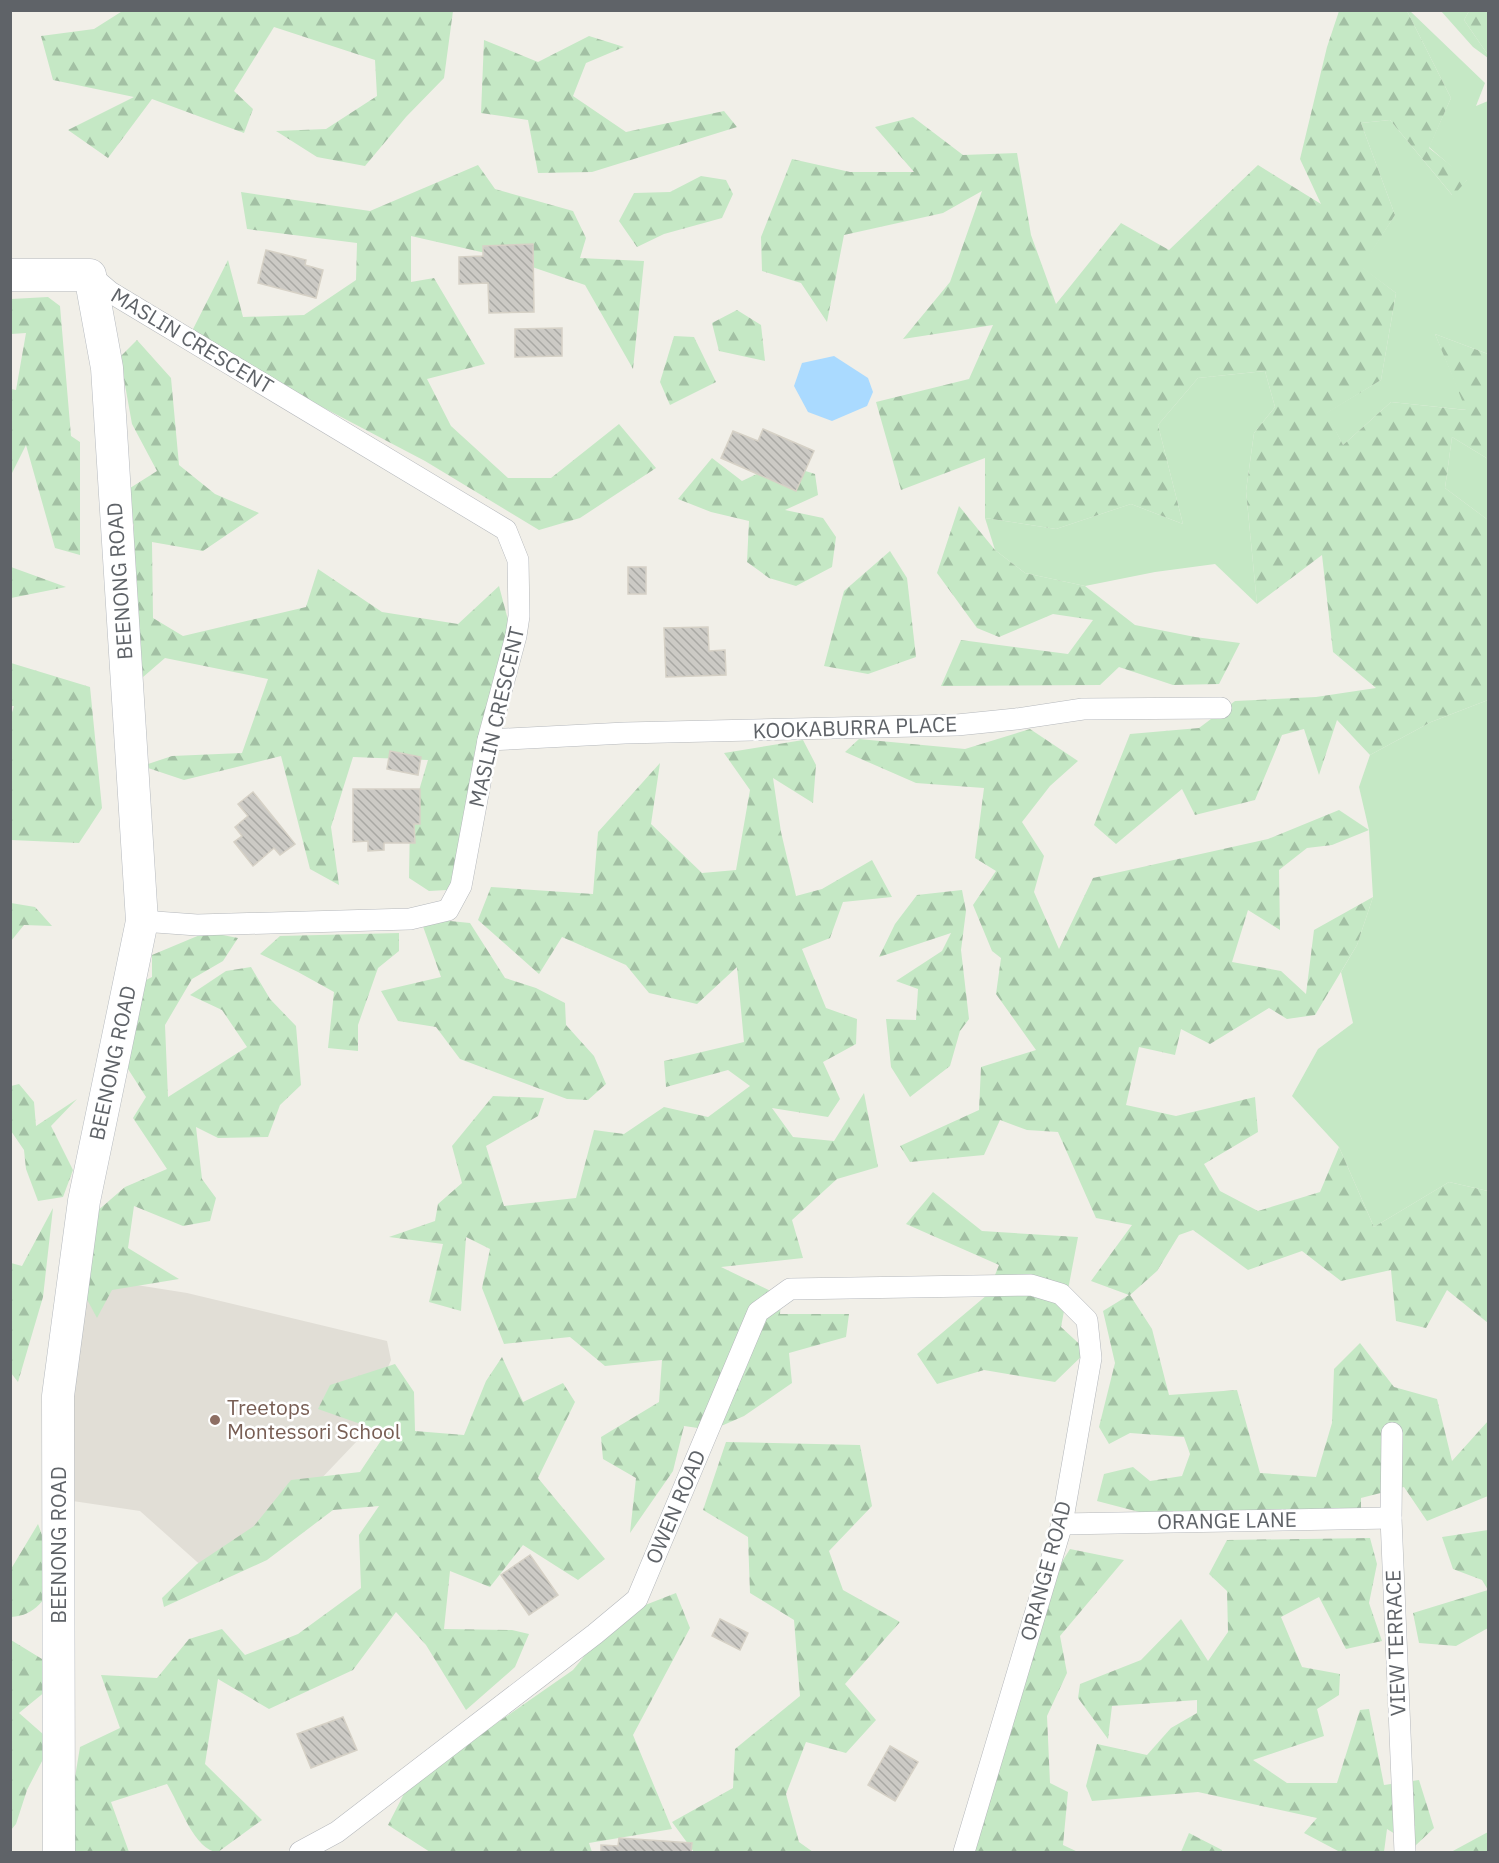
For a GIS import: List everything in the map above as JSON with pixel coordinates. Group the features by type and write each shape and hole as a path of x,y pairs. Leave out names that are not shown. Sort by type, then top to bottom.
{"street":[{"name":"MASLIN CRESCENT","path":"10,275 90,275 110,292 506,530 518,560 519,616 516,636 488,740 461,886 448,910 410,919 197,925 142,921"},
{"name":"BEENONG ROAD","path":"59,1852 58,1396 84,1201 142,921 107,368 90,275"},
{"name":"KOOKABURRA PLACE","path":"488,740 957,725 1083,709 1221,708"},
{"name":"OWEN ROAD","path":"300,1852 338,1832 596,1634 637,1599 758,1312 782,1294 790,1289 1031,1285 1061,1294"},
{"name":"ORANGE ROAD","path":"964,1852 1062,1524 1091,1358 1087,1320 1061,1294"},
{"name":"VIEW TERRACE","path":"1392,1433 1391,1518 1405,1852"},
{"name":"ORANGE LANE","path":"1062,1524 1391,1518"}],"shaded area":[{"name":"Treetops Montessori School","path":"86,1277 187,1293 387,1341 391,1360 358,1440 317,1483 205,1569 140,1511 66,1500 64,1401"}],"green space":[{"path":"124,10 453,11 444,78 406,117 365,166 317,157 276,131 326,129 377,96 375,60 274,27 234,91 253,109 244,133 152,99 108,158 68,130 134,97 53,80 41,36 94,29"},
{"path":"1339,11 1407,11 1451,98 1429,148 1468,179 1453,196 1390,120 1361,123 1395,215 1362,267 1396,293 1381,380 1327,413 1343,445 1391,402 1466,410 1435,334 1488,354 1488,459 1452,437 1445,488 1488,520 1488,700 1431,722 1370,755 1337,720 1319,775 1304,729 1282,735 1255,800 1195,815 1182,789 1116,844 1094,825 1130,734 1199,728 1235,701 1316,697 1376,688 1333,652 1322,555 1257,604 1246,491 1254,433 1275,407 1265,371 1198,378 1158,425 1183,524 1131,504 1056,529 985,518 985,458 901,490 876,402 969,379 993,325 903,339 950,282 982,191 943,213 844,235 827,322 801,283 762,271 761,237 792,159 850,172 914,172 875,127 913,117 963,155 1017,153 1031,235 1056,304 1121,223 1169,250 1258,165 1321,204 1300,159 1327,47"},
{"path":"1407,11 1410,11 1485,83 1476,106 1488,101 1488,354 1435,334 1467,410 1391,402 1343,445 1326,413 1381,380 1396,293 1361,267 1395,215 1361,123 1390,120 1452,195 1467,180 1429,147 1451,98"},
{"path":"1441,11 1469,11 1464,20 1488,58 1473,47"},
{"path":"1469,11 1488,11 1488,55 1464,20"},
{"path":"589,36 624,47 586,63 573,96 626,132 724,111 737,127 592,172 538,173 528,120 481,113 484,40 538,62"},
{"path":"478,165 495,189 573,211 586,238 580,258 644,261 633,369 585,285 503,257 411,236 411,282 434,278 485,364 427,379 451,426 508,478 551,478 619,424 656,468 580,518 539,530 425,461 189,337 228,260 243,317 304,315 356,280 357,243 247,229 241,192 370,211"},
{"path":"701,176 726,180 733,194 722,218 664,234 637,247 619,221 634,193 670,192"},
{"path":"48,297 60,306 71,436 80,442 80,555 55,548 26,445 11,475 11,389 16,390 26,333 11,334 11,299"},
{"path":"737,310 761,325 765,361 719,351 712,323"},
{"path":"674,336 694,337 716,382 670,405 660,382"},
{"path":"137,340 171,378 179,465 215,494 259,513 203,551 152,542 153,618 183,636 306,607 318,569 382,612 458,624 499,586 517,654 465,889 429,891 409,878 410,821 428,760 353,757 331,827 339,885 310,869 281,756 184,780 142,766 172,756 242,753 268,679 165,658 135,684 127,556 134,525 119,495 157,471 132,424 120,357"},
{"path":"1265,371 1275,407 1254,433 1246,491 1257,604 1215,564 1155,572 1085,586 1025,573 995,550 985,518 1056,529 1131,504 1183,524 1158,425 1198,378"},
{"path":"1452,437 1488,459 1488,520 1445,488"},
{"path":"712,458 742,481 780,463 815,474 818,495 785,510 823,518 836,537 832,567 796,586 769,578 747,562 749,521 711,512 678,499"},
{"path":"959,506 995,550 1025,573 1085,586 1135,625 1240,643 1219,684 1173,685 1119,667 1100,685 941,686 961,640 1068,654 1093,620 1053,614 999,637 977,628 937,573"},
{"path":"890,551 907,578 916,657 868,674 824,666 844,591"},
{"path":"11,567 66,587 11,598"},
{"path":"11,663 90,687 102,808 79,843 11,840 10,719 14,706 11,706"},
{"path":"1488,700 1488,1191 1449,1182 1374,1227 1339,1147 1292,1096 1318,1049 1353,1023 1341,972 1357,945 1373,897 1369,830 1359,787 1370,755 1431,722"},
{"path":"1030,729 1078,761 1050,786 1022,822 1044,856 1034,892 1059,949 1093,878 1268,839 1339,810 1369,830 1332,845 1307,848 1279,870 1280,930 1248,910 1232,962 1281,971 1306,994 1314,930 1373,897 1357,945 1315,1015 1287,1019 1269,1008 1210,1044 1181,1029 1175,1055 1139,1047 1126,1105 1176,1116 1255,1097 1258,1132 1204,1164 1220,1191 1258,1211 1320,1192 1339,1147 1374,1227 1449,1182 1488,1191 1488,1323 1447,1290 1426,1328 1396,1321 1391,1270 1341,1281 1302,1251 1248,1270 1193,1230 1179,1235 1157,1271 1130,1295 1152,1329 1169,1395 1237,1390 1260,1473 1316,1477 1332,1423 1334,1369 1360,1343 1394,1387 1437,1399 1452,1461 1488,1421 1488,1496 1427,1521 1404,1487 1361,1498 1361,1521 1170,1520 1097,1501 1104,1474 1133,1467 1150,1481 1182,1476 1190,1454 1184,1437 1130,1433 1109,1444 1099,1427 1115,1363 1103,1311 1129,1295 1091,1281 1132,1225 1096,1218 1058,1132 1027,1130 1000,1120 984,1155 910,1162 900,1146 979,1110 981,1067 1036,1050 996,994 1001,958 992,951 973,905 996,871 975,858 984,788 916,783 845,752 859,739 965,749"},
{"path":"803,740 816,765 813,803 773,778 781,832 796,896 822,889 872,860 892,897 843,902 830,938 802,949 826,1008 857,1019 856,1044 823,1062 840,1099 828,1117 772,1108 793,1137 834,1141 864,1093 878,1167 837,1179 792,1220 803,1258 721,1267 781,1296 780,1314 849,1314 846,1337 789,1353 792,1383 744,1416 712,1430 684,1426 673,1471 630,1533 636,1478 603,1459 601,1437 659,1402 662,1360 605,1366 570,1337 504,1344 482,1288 490,1249 466,1237 461,1311 429,1302 443,1244 389,1237 435,1221 438,1204 462,1183 452,1146 493,1096 544,1098 538,1116 486,1146 504,1206 576,1198 594,1130 624,1134 664,1107 708,1117 750,1086 728,1070 666,1087 664,1061 744,1042 737,967 697,1004 649,993 626,965 562,937 539,974 478,920 491,887 593,894 598,832 660,763 651,824 702,873 736,870 750,790 724,753"},
{"path":"962,890 966,911 961,950 969,1019 960,1031 950,1066 910,1097 891,1067 886,1019 916,1020 918,989 896,981 942,951 951,933 879,957 895,924 917,895"},
{"path":"11,903 35,907 52,926 24,925 11,941"},
{"path":"420,918 470,923 505,978 536,988 565,1003 566,1025 594,1056 606,1084 588,1100 567,1099 460,1059 436,1027 398,1021 381,991 441,977"},
{"path":"207,932 238,938 223,961 192,979 165,1025 168,1097 247,1047 222,1010 190,995 226,971 251,967 270,999 296,1026 301,1085 280,1105 268,1137 218,1138 196,1127 202,1179 216,1198 210,1221 183,1226 134,1206 128,1248 179,1279 112,1290 97,1318 76,1279 81,1225 125,1187 167,1169 133,1118 146,1097 119,1055 130,988 152,977 152,955"},
{"path":"399,933 399,951 378,968 358,1025 358,1051 328,1048 334,992 260,954 280,936"},
{"path":"19,1084 34,1102 36,1126 77,1099 51,1126 73,1170 63,1197 38,1201 26,1169 24,1150 11,1131 11,1086"},
{"path":"933,1192 982,1231 1078,1237 1061,1327 1087,1351 1055,1382 984,1370 937,1384 917,1354 987,1295 999,1265 906,1224"},
{"path":"53,1208 43,1297 18,1382 11,1373 11,1263 22,1266"},
{"path":"502,1357 523,1402 563,1383 575,1402 538,1478 605,1559 578,1580 523,1545 490,1587 450,1571 444,1629 512,1630 529,1634 515,1667 466,1710 426,1645 396,1612 353,1670 269,1709 218,1679 205,1764 262,1820 218,1852 210,1850 202,1844 188,1825 167,1784 111,1802 129,1852 67,1852 68,1819 80,1747 120,1728 101,1675 157,1678 189,1639 222,1629 245,1655 298,1634 361,1588 359,1535 379,1506 333,1510 267,1560 164,1607 162,1598 197,1564 254,1526 291,1480 360,1472 386,1433 318,1409 330,1385 395,1364 414,1392 415,1431 464,1435 486,1381"},
{"path":"726,1442 860,1445 872,1506 829,1551 843,1590 900,1622 845,1684 876,1720 846,1753 806,1742 786,1794 799,1842 813,1852 694,1852 672,1822 733,1788 735,1749 800,1696 794,1620 750,1593 748,1537 703,1510"},
{"path":"38,1524 58,1579 33,1610 11,1617 11,1569"},
{"path":"1488,1530 1488,1590 1482,1580 1453,1569 1442,1537"},
{"path":"1370,1538 1377,1564 1369,1603 1382,1641 1346,1649 1319,1597 1281,1617 1302,1667 1340,1674 1339,1695 1317,1709 1324,1736 1253,1760 1287,1783 1337,1783 1360,1710 1369,1709 1384,1785 1419,1780 1434,1828 1415,1846 1387,1829 1384,1852 1340,1852 1304,1833 1317,1818 1198,1792 1092,1801 1086,1786 1097,1744 1147,1755 1171,1728 1197,1713 1197,1700 1112,1706 1108,1739 1078,1698 1080,1684 1141,1660 1181,1619 1208,1661 1228,1632 1227,1591 1209,1574 1227,1540"},
{"path":"1070,1549 1124,1560 1060,1636 1067,1673 1047,1716 1050,1783 1068,1792 1063,1845 1078,1852 965,1852 1028,1616"},
{"path":"1488,1590 1488,1628 1456,1646 1419,1643 1413,1613"},
{"path":"676,1593 690,1628 633,1735 672,1829 589,1843 592,1852 430,1852 388,1825 409,1784 573,1670 617,1616"},
{"path":"11,1640 42,1659 46,1691 19,1713 52,1742 27,1790 16,1824 11,1830"},
{"path":"1488,1832 1488,1852 1451,1852"},
{"path":"1189,1833 1222,1850 1222,1852 1181,1852"}],"water":[{"path":"834,356 868,378 873,392 867,406 832,421 808,412 794,386 802,363"}],"building":[{"path":"533,244 534,312 489,313 488,283 459,284 459,257 483,256 483,246"},
{"path":"266,250 306,260 305,265 323,270 316,298 258,283"},
{"path":"562,328 562,356 515,357 515,329"},
{"path":"763,429 814,451 796,491 721,458 733,431 758,441"},
{"path":"628,567 646,567 646,594 628,594"},
{"path":"708,627 709,651 725,650 726,675 666,677 664,628"},
{"path":"390,751 421,757 418,775 387,769"},
{"path":"353,789 420,789 420,824 414,824 415,843 384,843 384,850 368,851 368,841 353,842"},
{"path":"253,792 295,844 280,855 274,848 253,866 234,842 242,836 235,827 248,816 238,804"},
{"path":"530,1555 558,1595 529,1615 501,1575"},
{"path":"720,1619 748,1633 740,1650 712,1636"},
{"path":"343,1717 357,1750 311,1768 297,1734"},
{"path":"890,1746 918,1762 895,1801 868,1785"},
{"path":"619,1838 692,1843 691,1852 601,1852 601,1845 618,1846"}],"place":[{"name":"Treetops Montessori School","path":"215,1420"}]}
